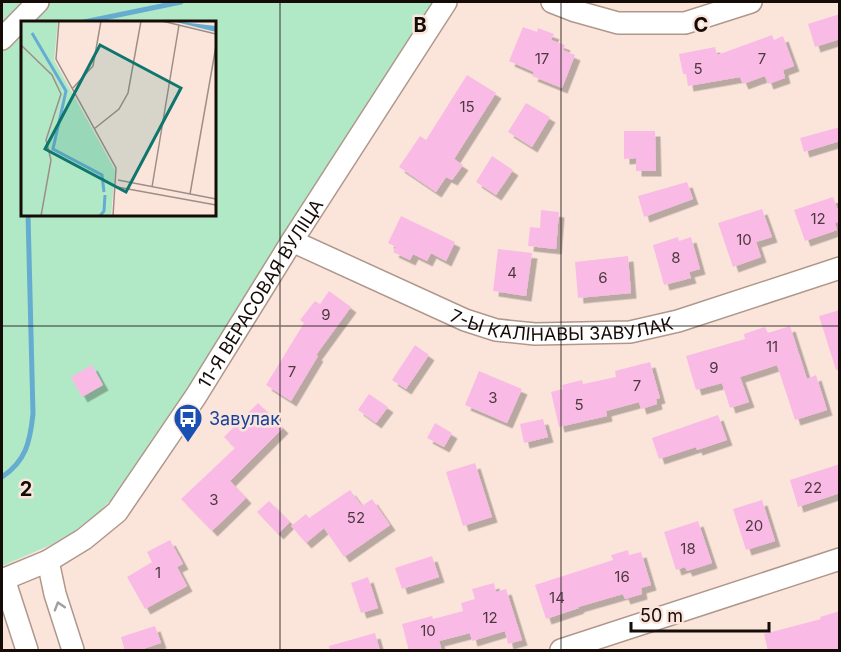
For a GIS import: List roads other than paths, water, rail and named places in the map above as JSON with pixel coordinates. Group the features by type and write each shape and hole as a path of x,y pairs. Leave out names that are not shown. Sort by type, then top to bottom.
{"street":[{"path":"2,39 38,2"},
{"name":"11-Я ВЕРАСОВАЯ ВУЛІЦА","path":"3,580 48,561 84,539 117,512 196,396 292,241 446,2"},
{"path":"552,2 618,23 685,23 751,2"},
{"name":"7-Ы КАЛІНАВЫ ЗАВУЛАК","path":"292,241 465,320 496,330 535,334 630,332 678,321 840,268"},
{"path":"561,651 840,559"},
{"path":"48,561 55,594 73,651"},
{"path":"3,580 27,651"}],"waterway":[{"path":"89,21 181,2"},
{"path":"2,477 22,457 28,442 33,414 28,216"}],"place":[{"name":"Завулак","path":"188,444"}]}
